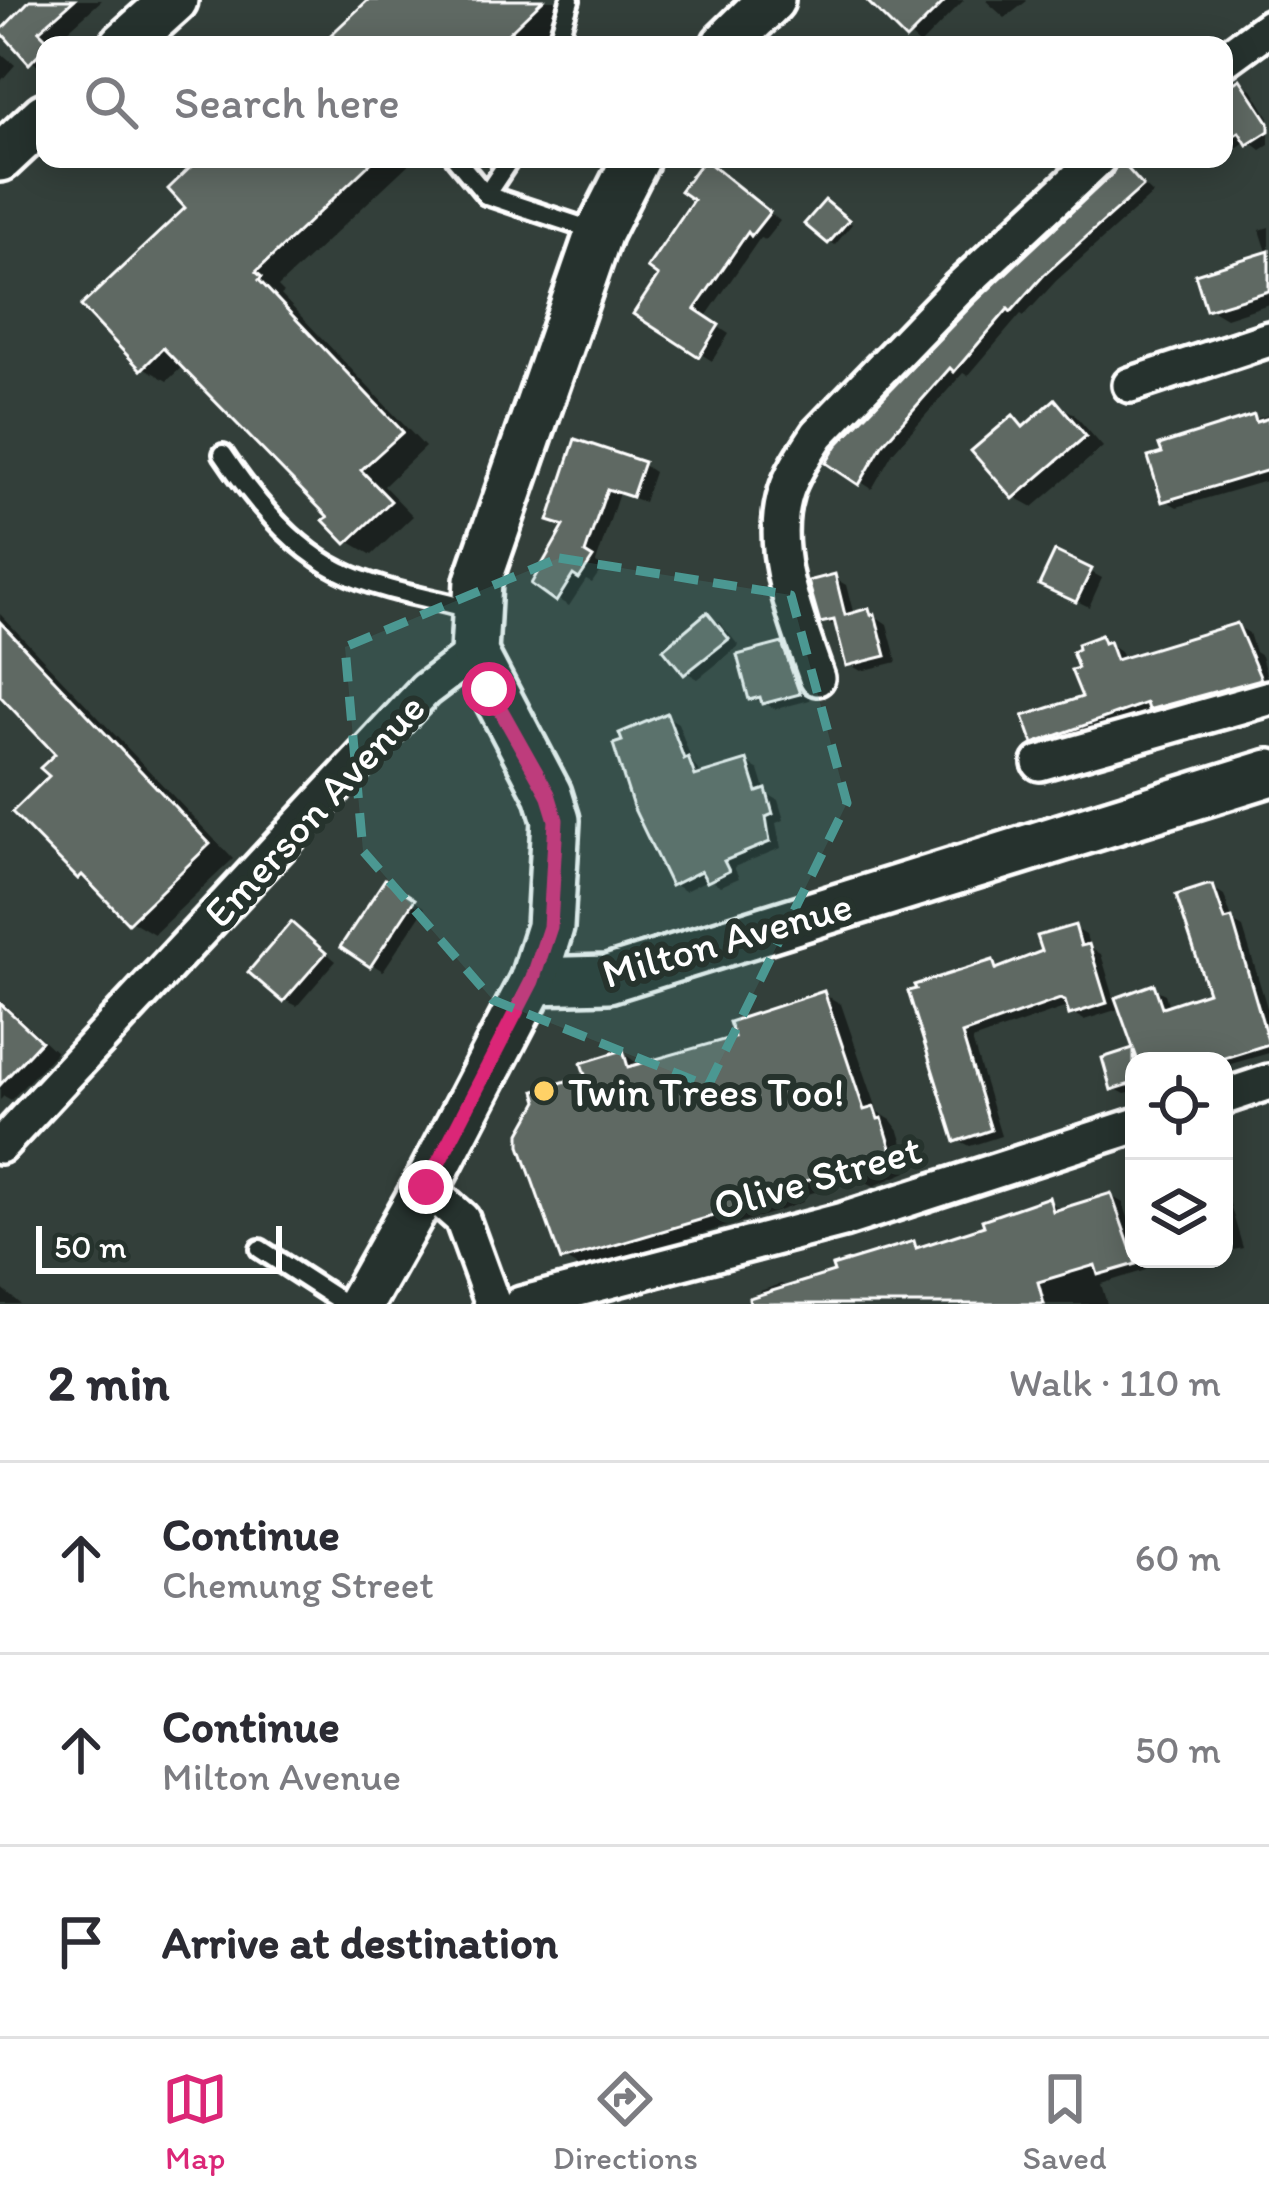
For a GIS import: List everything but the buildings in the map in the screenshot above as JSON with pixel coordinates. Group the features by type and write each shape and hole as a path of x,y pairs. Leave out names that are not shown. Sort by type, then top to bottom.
{"street":[{"path":"134,36 174,0"},
{"path":"734,36 771,0"},
{"path":"1233,53 1269,27"},
{"path":"0,158 36,124"},
{"path":"360,1304 532,981 550,927 556,820 474,632 478,581 599,232 631,168"},
{"path":"817,678 781,554 785,494 805,454 818,434 958,290 1088,168"},
{"path":"1130,385 1269,339"},
{"name":"Emerson Avenue","path":"0,1146 474,632"},
{"path":"1040,764 1269,698"},
{"name":"Milton Avenue","path":"532,981 608,979 1268,777"},
{"path":"1233,1094 1269,1082"},
{"name":"Olive Street","path":"521,1304 843,1220 1125,1129"},
{"path":"426,1187 462,1220 493,1304"}],"lane":[{"path":"559,36 570,0"},
{"path":"464,168 486,195 599,232"},
{"path":"486,195 504,168"},
{"path":"223,454 245,488 340,571 474,632"},
{"path":"260,1250 345,1304"}],"highlighted area":[{"path":"559,558 791,595 847,803 708,1086 493,1000 363,851 345,647"}],"place":[{"name":"Twin Trees Too!","path":"544,1091"}],"route":[{"path":"426,1187 532,981 550,927 556,820 548,794 489,689"}]}
